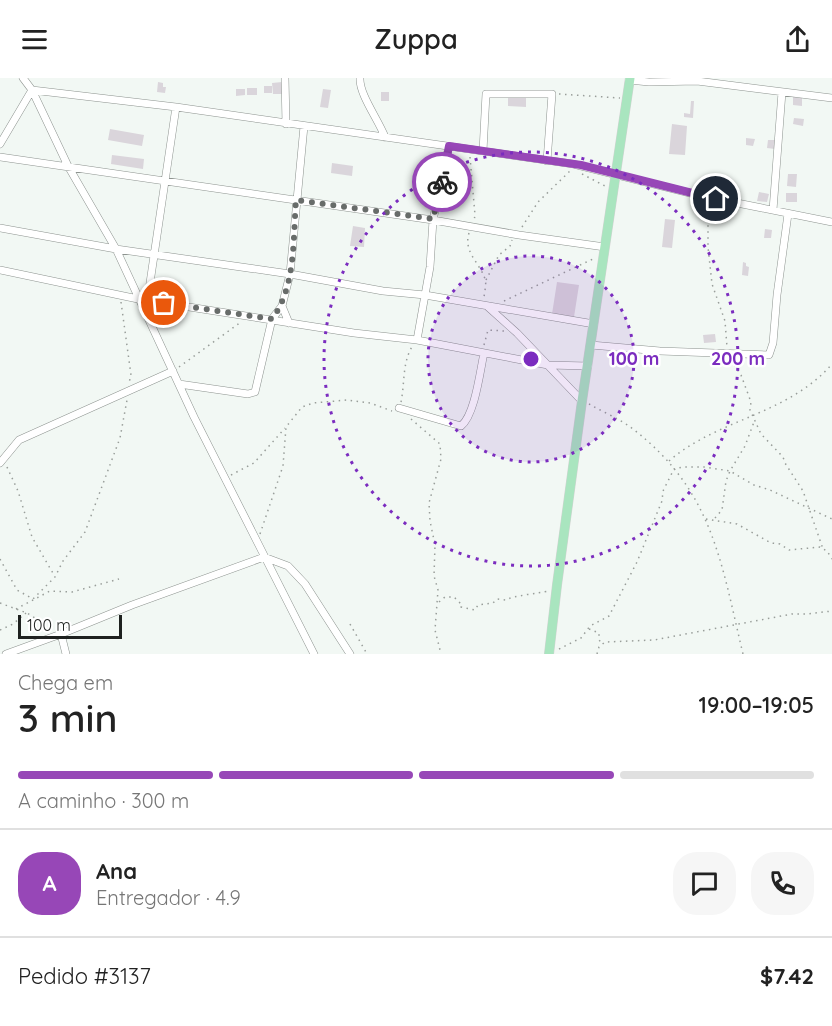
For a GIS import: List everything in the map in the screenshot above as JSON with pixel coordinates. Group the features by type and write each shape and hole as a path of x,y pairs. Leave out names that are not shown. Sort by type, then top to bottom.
{"main road":[{"path":"550,653 556,589 629,79"}],"street":[{"path":"23,78 32,90 68,166 116,249 225,479 314,654"},
{"path":"285,78 286,124"},
{"path":"360,78 361,92 373,109 385,137"},
{"path":"629,79 697,81 832,98"},
{"path":"32,90 176,107 581,165 702,196 832,222"},
{"path":"0,144 32,90"},
{"path":"772,210 782,92"},
{"path":"483,151 486,94 552,94 547,161"},
{"path":"145,311 176,107"},
{"path":"179,384 253,394 256,389 272,319 282,306 290,274 304,126"},
{"path":"417,340 425,296 433,219 449,146"},
{"path":"0,157 433,219 604,251"},
{"path":"591,345 660,351 769,355 788,214"},
{"path":"0,228 116,249 290,274 594,324"},
{"path":"0,270 138,299 354,333 417,340 548,365 588,366"},
{"path":"282,306 289,323"},
{"path":"489,306 582,401"},
{"path":"399,408 461,426 466,422 470,411 484,353"},
{"path":"1,460 18,440 173,371"},
{"path":"6,654 264,557 288,566 305,584 350,654"},
{"path":"61,634 66,654"}],"path":[{"path":"552,94 627,99"},
{"path":"486,281 499,255 510,246 513,238 519,235 538,202 571,172 573,164"},
{"path":"581,165 582,175 613,189"},
{"path":"702,196 708,214 708,247 712,285 725,321 727,354 741,375 751,402 750,410 761,434 783,456 804,491 822,549 832,559"},
{"path":"489,306 604,251"},
{"path":"33,599 55,577 63,561 85,532 120,438 127,410 131,375 120,296"},
{"path":"173,371 248,316"},
{"path":"484,353 488,330 517,333"},
{"path":"399,408 409,351 417,340"},
{"path":"668,462 705,437 771,409 824,374 832,364"},
{"path":"225,479 254,463 302,407 313,403 347,400 370,403 390,411 399,408"},
{"path":"582,401 632,428 668,462 700,506 720,559 743,654"},
{"path":"399,408 440,444 441,459 429,503 435,545 434,576 438,590 435,630 441,654"},
{"path":"714,519 722,510 726,481 746,446 754,420"},
{"path":"257,543 283,466 286,427"},
{"path":"1,460 18,491 32,537 55,577"},
{"path":"550,653 581,639 588,629 609,616 637,562 662,501 663,490 674,470 683,467 704,467 730,471 754,485 770,490 832,519"},
{"path":"706,519 737,524 771,543 780,544 789,549 815,547 822,549"},
{"path":"0,559 17,590 33,599"},
{"path":"16,609 50,591 72,592 119,579"},
{"path":"438,603 445,597 454,597 462,604 461,607 475,610 478,605 493,603 497,599 506,600 511,597 523,597 556,589"},
{"path":"0,603 27,613 61,634"},
{"path":"597,654 599,647 612,642 654,640 792,614 832,611"},
{"path":"0,630 13,624 27,613"},
{"path":"350,624 367,654"},
{"path":"588,629 599,633 599,640 603,644"}],"building":[{"path":"158,82 163,83 163,87 166,87 165,93 157,92"},
{"path":"282,82 283,94 273,94 272,83"},
{"path":"264,86 272,86 272,93 264,93"},
{"path":"247,88 257,88 257,95 247,95"},
{"path":"236,89 245,89 245,95 236,96"},
{"path":"323,89 331,90 328,108 320,107"},
{"path":"381,92 389,92 389,101 381,101"},
{"path":"508,95 526,96 526,107 508,106"},
{"path":"793,97 802,98 802,106 793,105"},
{"path":"691,101 694,101 693,118 684,117 684,113 690,114"},
{"path":"794,118 804,119 803,126 793,124"},
{"path":"672,124 687,126 685,155 669,154"},
{"path":"110,129 144,135 142,146 108,140"},
{"path":"746,138 755,139 753,146 746,145"},
{"path":"768,140 775,140 775,149 767,148"},
{"path":"112,155 144,159 143,169 111,164"},
{"path":"332,163 353,166 352,176 331,173"},
{"path":"788,174 797,174 796,187 787,186"},
{"path":"715,181 724,182 723,193 714,192"},
{"path":"759,192 769,194 767,202 757,201"},
{"path":"786,193 797,193 797,202 786,202"},
{"path":"665,219 675,220 672,248 662,247"},
{"path":"353,226 365,228 364,247 350,246"},
{"path":"765,229 772,230 771,238 764,238"},
{"path":"743,262 749,267 748,276 742,275"},
{"path":"557,282 579,285 574,317 552,314"},
{"path":"715,334 716,342 704,343 703,335"}],"way so far":[{"path":"164,303 272,319 282,306 290,274 296,200 433,219 442,182"}],"route":[{"path":"442,182 449,146 581,165 716,199"}]}
